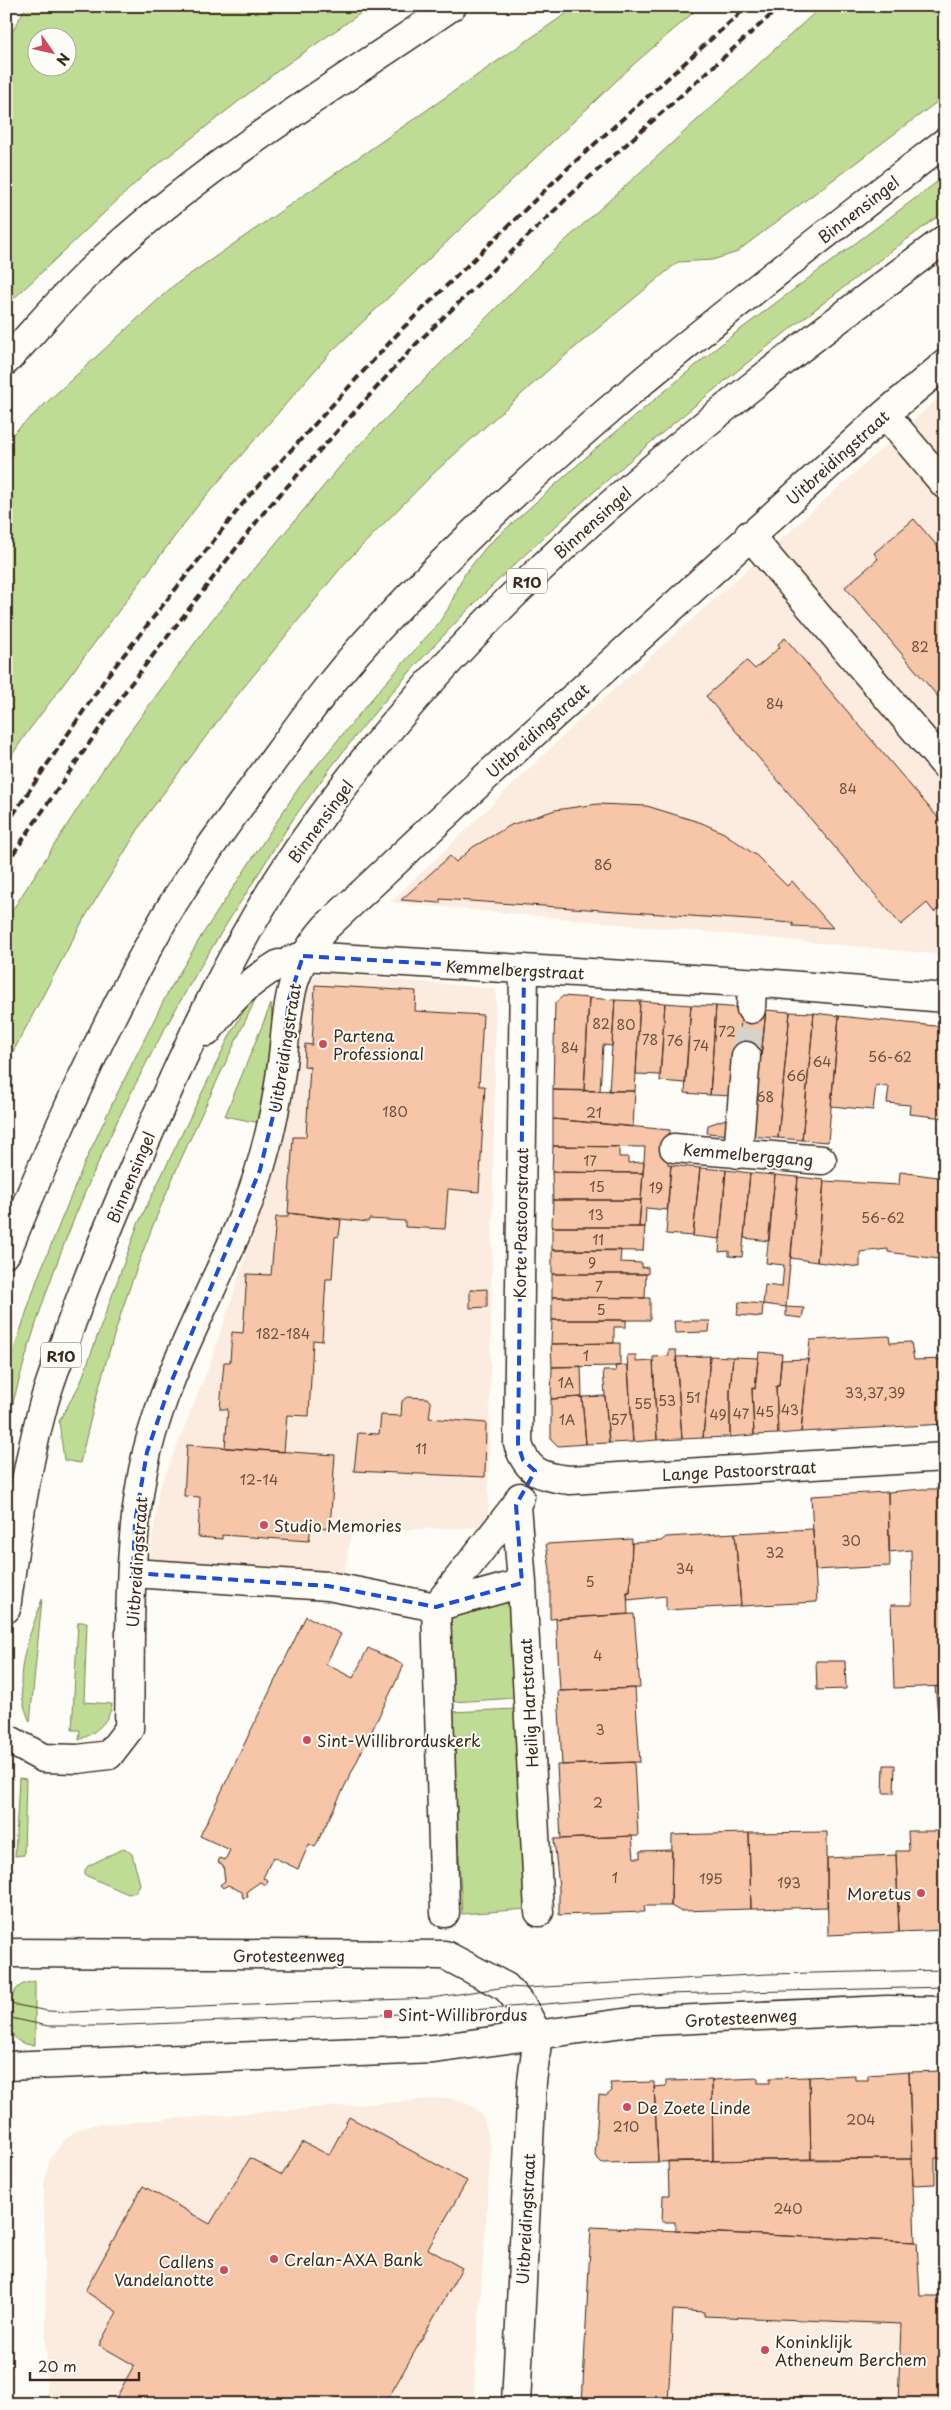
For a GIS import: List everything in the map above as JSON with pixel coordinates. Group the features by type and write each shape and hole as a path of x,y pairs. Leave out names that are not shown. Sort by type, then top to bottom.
{"main road":[{"path":"6,361 99,262 176,198 303,106 452,6"},
{"name":"Binnensingel","path":"6,1253 42,1166 98,1043 166,916 232,816 297,728 364,644 445,559 596,420 754,290 945,142"},
{"name":"Binnensingel","path":"6,1609 19,1510 43,1404 84,1288 158,1112 204,1011 240,943 288,864 358,768 431,681 521,587 641,477 796,350 945,239"},
{"name":"Uitbreidingstraat","path":"6,1738 43,1758 78,1759 109,1755 129,1729 136,1522 147,1452 170,1385 243,1219 260,1170 278,1095 289,999 291,960 482,780 750,535 885,414 945,364"},
{"path":"885,414 945,485"},
{"path":"750,535 945,765"},
{"path":"158,1112 207,1031 231,1002 251,981 291,960"},
{"name":"Kemmelbergstraat","path":"291,960 524,969 751,996 945,998"},
{"name":"Korte Pastoorstraat","path":"524,969 518,1444 523,1460 535,1471"},
{"path":"738,1154 746,1056"},
{"name":"Kemmelberggang","path":"674,1148 822,1160"},
{"name":"Lange Pastoorstraat","path":"535,1471 551,1478 570,1480 945,1457"},
{"path":"445,1913 436,1607 516,1504 535,1471"},
{"name":"Heilig Hartstraat","path":"516,1504 522,1584 538,1912"},
{"path":"133,1573 328,1586 436,1607 522,1584"},
{"name":"Grotesteenweg","path":"6,1953 445,1955 506,1987 523,2007 538,2035"},
{"name":"Grotesteenweg","path":"6,2066 434,2049 631,2022 887,2010 945,2011"},
{"name":"Uitbreidingstraat","path":"516,2404 532,2082 538,2035"}],"highlighted area":[{"path":"303,956 524,969 518,1444 523,1460 535,1471 516,1505 522,1583 436,1607 328,1586 133,1573 135,1522 147,1452 170,1385 260,1170 278,1095 289,999"}],"shaded area":[{"path":"945,392 945,955 391,902 583,717"},
{"path":"325,973 496,989 488,1527 352,1531 340,1592 146,1584 159,1490 210,1364 283,1144 300,992 306,977"},
{"path":"448,2098 462,2101 475,2108 484,2119 491,2148 473,2404 47,2404 44,2184 49,2162 60,2145 74,2132 91,2125"},
{"name":"Koninklijk Atheneum Berchem","path":"591,2227 917,2242 920,2296 945,2296 945,2404 582,2404"}],"green space":[{"path":"26,6 371,6 280,69 143,176 6,306 6,44"},
{"path":"577,6 701,6 634,64 330,353 199,504 26,734 6,764 6,440 173,286"},
{"path":"822,6 945,6 945,96 735,253 712,260 678,262 555,364 435,472 345,563 235,698 147,815 81,924 6,1065 6,920 109,760 211,621 352,452 544,260"},
{"path":"945,176 945,211 768,346 597,489 488,590 418,662 332,766 286,829 170,1019 135,1084 103,1151 74,1219 48,1288 25,1359 6,1431 6,1374 38,1277 84,1164 167,994 202,935 300,786 380,689 438,624 448,609 464,575 487,546 593,451 725,341"},
{"path":"256,998 181,1160 140,1259 122,1309 107,1360 80,1463 64,1460 59,1421 80,1384 138,1224 232,1031 245,1009"},
{"path":"271,1004 273,1029 260,1123 225,1116"},
{"path":"42,1599 30,1722 24,1706 21,1675 27,1645"},
{"path":"511,1603 516,1698 453,1702 447,1609"},
{"path":"78,1622 87,1622 84,1702 112,1704 108,1717 100,1727 79,1740 80,1730 72,1730"},
{"path":"516,1709 527,1909 462,1914 452,1712"},
{"path":"19,1778 26,1779 24,1855 15,1856"},
{"path":"124,1848 132,1854 140,1884 136,1892 128,1894 85,1875 85,1870 88,1866"},
{"path":"35,1981 35,2045 20,2042 15,2038 12,2034 10,2014 13,1995 16,1990 23,1984"}],"building":[{"path":"914,519 945,555 945,705 845,587 878,559 874,553"},
{"path":"785,638 945,826 945,903 934,912 927,903 901,925 706,696 747,661 755,669 780,647 778,644"},
{"path":"598,804 647,806 702,823 724,833 757,856 787,886 792,881 833,928 793,926 793,923 440,899 440,903 401,900 450,856 456,862 473,847 511,825 555,810"},
{"path":"315,985 416,991 415,1011 483,1015 479,1086 485,1086 479,1192 448,1189 445,1229 405,1227 405,1221 369,1219 368,1222 288,1213 293,1137 306,1137 310,1067 304,1066 305,1044 312,1045"},
{"path":"563,996 589,998 584,1091 553,1090 555,1003"},
{"path":"589,998 615,1000 612,1046 603,1045 600,1091 584,1091"},
{"path":"615,1000 640,1001 635,1091 609,1091"},
{"path":"640,1001 665,1003 660,1075 636,1074"},
{"path":"665,1003 691,1005 685,1083 660,1081"},
{"path":"691,1005 716,1006 710,1095 685,1093"},
{"path":"716,1006 742,1008 734,1096 710,1095"},
{"path":"742,1008 766,1010 761,1057 738,1055"},
{"path":"766,1010 790,1012 778,1138 745,1136 752,1056 761,1057"},
{"path":"790,1012 814,1013 802,1140 778,1138"},
{"path":"814,1013 839,1016 828,1142 802,1140"},
{"path":"839,1016 945,1027 945,1118 909,1114 910,1105 887,1103 889,1087 876,1085 873,1110 831,1106"},
{"path":"553,1090 635,1091 633,1127 553,1119"},
{"path":"732,1117 731,1135 707,1133 708,1125"},
{"path":"553,1119 670,1130 668,1165 671,1165 667,1210 646,1208 645,1227 639,1227 645,1147 553,1146"},
{"path":"553,1146 619,1147 619,1157 628,1157 628,1163 644,1162 643,1173 552,1172"},
{"path":"671,1165 700,1168 693,1236 666,1234"},
{"path":"700,1168 726,1170 720,1239 693,1236"},
{"path":"726,1170 750,1173 742,1257 729,1256 729,1251 719,1252"},
{"path":"552,1172 643,1173 641,1200 553,1200"},
{"path":"900,1172 945,1178 945,1260 888,1252 888,1249 860,1252 860,1267 817,1262 824,1181 899,1185"},
{"path":"750,1173 775,1175 769,1241 744,1238"},
{"path":"775,1175 798,1177 786,1307 763,1304 765,1285 782,1287 784,1265 766,1263"},
{"path":"798,1177 824,1180 817,1262 791,1258"},
{"path":"553,1200 641,1200 639,1227 552,1227"},
{"path":"288,1213 341,1220 339,1236 335,1237 332,1279 326,1279 322,1341 313,1340 309,1416 287,1415 284,1452 225,1448 228,1409 220,1409 224,1362 230,1362 232,1332 243,1333 247,1274 271,1275 276,1217 288,1217"},
{"path":"552,1227 645,1227 643,1251 552,1250"},
{"path":"552,1250 621,1250 620,1262 642,1263 642,1268 648,1267 648,1274 552,1274"},
{"path":"944,1261 945,1314 940,1314"},
{"path":"552,1274 646,1274 645,1298 552,1297"},
{"path":"487,1289 487,1307 470,1308 470,1290"},
{"path":"552,1297 650,1298 650,1320 552,1320"},
{"path":"739,1302 763,1304 762,1317 737,1315"},
{"path":"786,1307 804,1308 802,1318 786,1316"},
{"path":"552,1320 626,1320 626,1327 614,1327 614,1343 551,1344"},
{"path":"674,1321 710,1321 709,1332 675,1333"},
{"path":"889,1336 890,1343 911,1342 914,1360 945,1359 945,1424 801,1432 810,1340"},
{"path":"620,1343 620,1366 552,1367 551,1344"},
{"path":"669,1350 676,1350 682,1439 657,1440 653,1357 669,1356"},
{"path":"759,1352 782,1354 779,1386 776,1386 778,1434 754,1435 752,1388 755,1389"},
{"path":"627,1355 636,1355 636,1362 653,1361 657,1440 633,1442"},
{"path":"710,1356 733,1357 730,1391 730,1437 703,1438"},
{"path":"710,1356 703,1438 682,1439 676,1357"},
{"path":"733,1357 758,1358 755,1389 752,1388 754,1435 730,1437 730,1391"},
{"path":"808,1359 801,1432 778,1434 776,1386 779,1386 781,1360"},
{"path":"628,1365 633,1442 609,1443 603,1371 616,1371 615,1366"},
{"path":"581,1366 582,1397 551,1399 552,1367"},
{"path":"605,1396 609,1443 586,1444 582,1397"},
{"path":"407,1397 427,1398 431,1403 429,1418 486,1423 485,1477 354,1471 358,1433 379,1434 381,1415 401,1416 402,1401"},
{"path":"582,1397 586,1444 558,1446 551,1439 551,1399"},
{"path":"187,1445 335,1455 330,1528 311,1527 309,1541 222,1535 222,1539 198,1537 200,1497 184,1496"},
{"path":"943,1489 945,1686 894,1688 891,1605 912,1605 911,1550 889,1552 888,1492"},
{"path":"943,1489 945,1489 945,1564"},
{"path":"888,1492 890,1566 815,1570 811,1496"},
{"path":"813,1529 817,1602 741,1606 735,1533"},
{"path":"735,1533 741,1606 666,1610 666,1596 628,1600 627,1592 630,1592 632,1543 661,1541 666,1537"},
{"path":"632,1539 630,1592 627,1592 628,1614 550,1619 550,1570 546,1544"},
{"path":"634,1614 640,1688 560,1691 556,1619"},
{"name":"Sint-Willibrorduskerk","path":"306,1616 341,1634 326,1664 353,1678 368,1648 404,1665 315,1847 309,1844 298,1869 273,1857 263,1878 268,1880 266,1885 260,1882 247,1891 248,1897 243,1898 242,1892 228,1885 223,1888 220,1885 225,1881 223,1865 218,1862 220,1858 225,1860 230,1850 200,1836"},
{"path":"816,1661 845,1661 846,1689 817,1690"},
{"path":"945,1686 945,1774 935,1687"},
{"path":"635,1688 640,1762 562,1765 558,1691"},
{"path":"634,1762 638,1836 561,1839 557,1765"},
{"path":"884,1765 895,1765 894,1793 883,1793"},
{"name":"Moretus","path":"908,1831 945,1831 945,1930 899,1932 896,1851 909,1851"},
{"path":"827,1832 827,1907 751,1909 749,1833"},
{"path":"749,1833 751,1909 680,1911 671,1906 672,1835"},
{"path":"632,1836 634,1858 640,1858 640,1851 672,1850 671,1906 644,1906 645,1912 559,1915 559,1888 554,1839"},
{"path":"896,1855 899,1932 828,1935 827,1858"},
{"path":"942,2071 945,2071 945,2150"},
{"path":"942,2071 945,2158 935,2158 935,2184 913,2185 909,2072"},
{"path":"909,2072 912,2159 811,2159 809,2077 855,2075 855,2080 868,2080 868,2075"},
{"path":"809,2077 811,2159 713,2161 712,2080 758,2078 758,2083 770,2083 770,2078"},
{"path":"712,2080 713,2161 658,2162 654,2087 666,2086 666,2081"},
{"path":"654,2082 658,2162 602,2163 595,2156 599,2095 606,2096 612,2091 610,2083"},
{"name":"Crelan-AXA Bank","path":"349,2117 467,2181 428,2249 462,2268 385,2404 113,2404 134,2365 99,2345 117,2312 85,2291 143,2186 210,2224 250,2158 282,2175 303,2142 329,2155"},
{"path":"912,2159 915,2242 675,2231 675,2222 662,2222 663,2195 669,2195 668,2161"},
{"name":"Koninklijk Atheneum Berchem","path":"591,2227 917,2242 920,2296 945,2296 945,2404 898,2404 901,2324 704,2316 704,2312 673,2310 668,2404 582,2404"}],"tunnel":[{"path":"746,1056 751,1009"}],"tram line":[{"path":"6,2003 48,2011 71,2012 431,1998 506,1987 527,1988 768,1974 945,1970"},
{"path":"6,2017 48,2026 102,2026 450,2012 665,1994 945,1987"}],"railway":[{"path":"6,825 108,675 248,497 403,328 568,168 748,6"},
{"path":"6,864 126,690 265,511 416,344 582,184 781,6"}],"place":[{"name":"Partena Professional","path":"323,1044"},
{"name":"Studio Memories","path":"264,1525"},
{"name":"Sint-Willibrorduskerk","path":"307,1740"},
{"name":"Moretus","path":"921,1893"},
{"name":"Sint-Willibrordus","path":"388,2014"},
{"name":"De Zoete Linde","path":"627,2107"},
{"name":"Crelan-AXA Bank","path":"274,2259"},
{"name":"Callens Vandelanotte","path":"224,2270"},
{"name":"Koninklijk Atheneum Berchem","path":"765,2350"}]}
